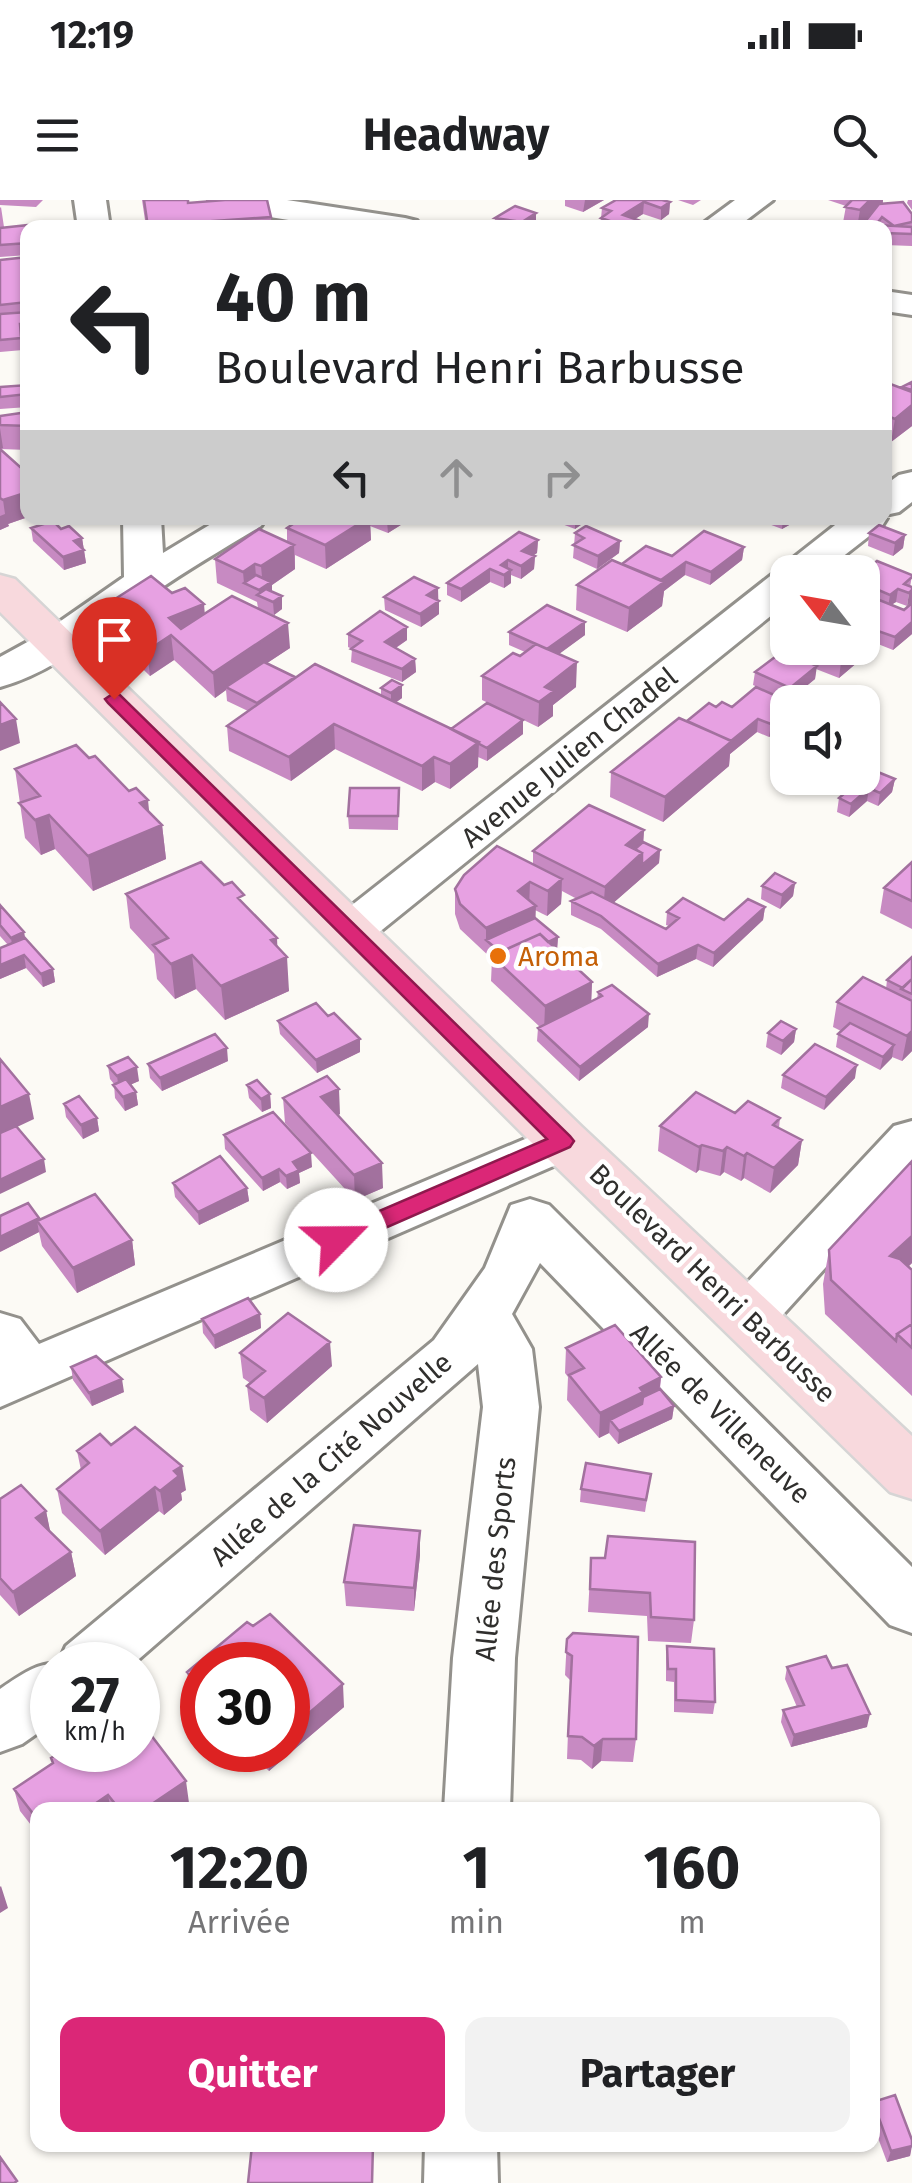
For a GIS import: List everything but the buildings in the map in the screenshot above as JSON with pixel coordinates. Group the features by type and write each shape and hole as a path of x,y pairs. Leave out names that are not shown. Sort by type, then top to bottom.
{"main road":[{"name":"Boulevard Henri Barbusse","path":"0,588 562,1141 912,1474"}],"street":[{"path":"230,200 355,220"},
{"path":"725,220 756,200"},
{"path":"892,499 912,483"},
{"path":"142,525 144,581"},
{"path":"0,674 58,643 144,581 235,525"},
{"path":"821,555 859,525"},
{"name":"Avenue Julien Chadel","path":"350,931 770,596"},
{"path":"749,1316 912,1139"},
{"path":"9,1363 562,1141"},
{"name":"Allée de la Cité Nouvelle","path":"115,1642 454,1355 509,1275 530,1219"},
{"name":"Allée de Villeneuve","path":"530,1219 912,1607"},
{"name":"Allée des Sports","path":"477,1802 484,1658 511,1408 504,1349 484,1314"},
{"path":"0,1724 30,1704"},
{"path":"461,2152 462,2183"}],"place":[{"name":"Aroma","path":"498,956"}],"route":[{"path":"114,699 562,1141 336,1240"}]}
